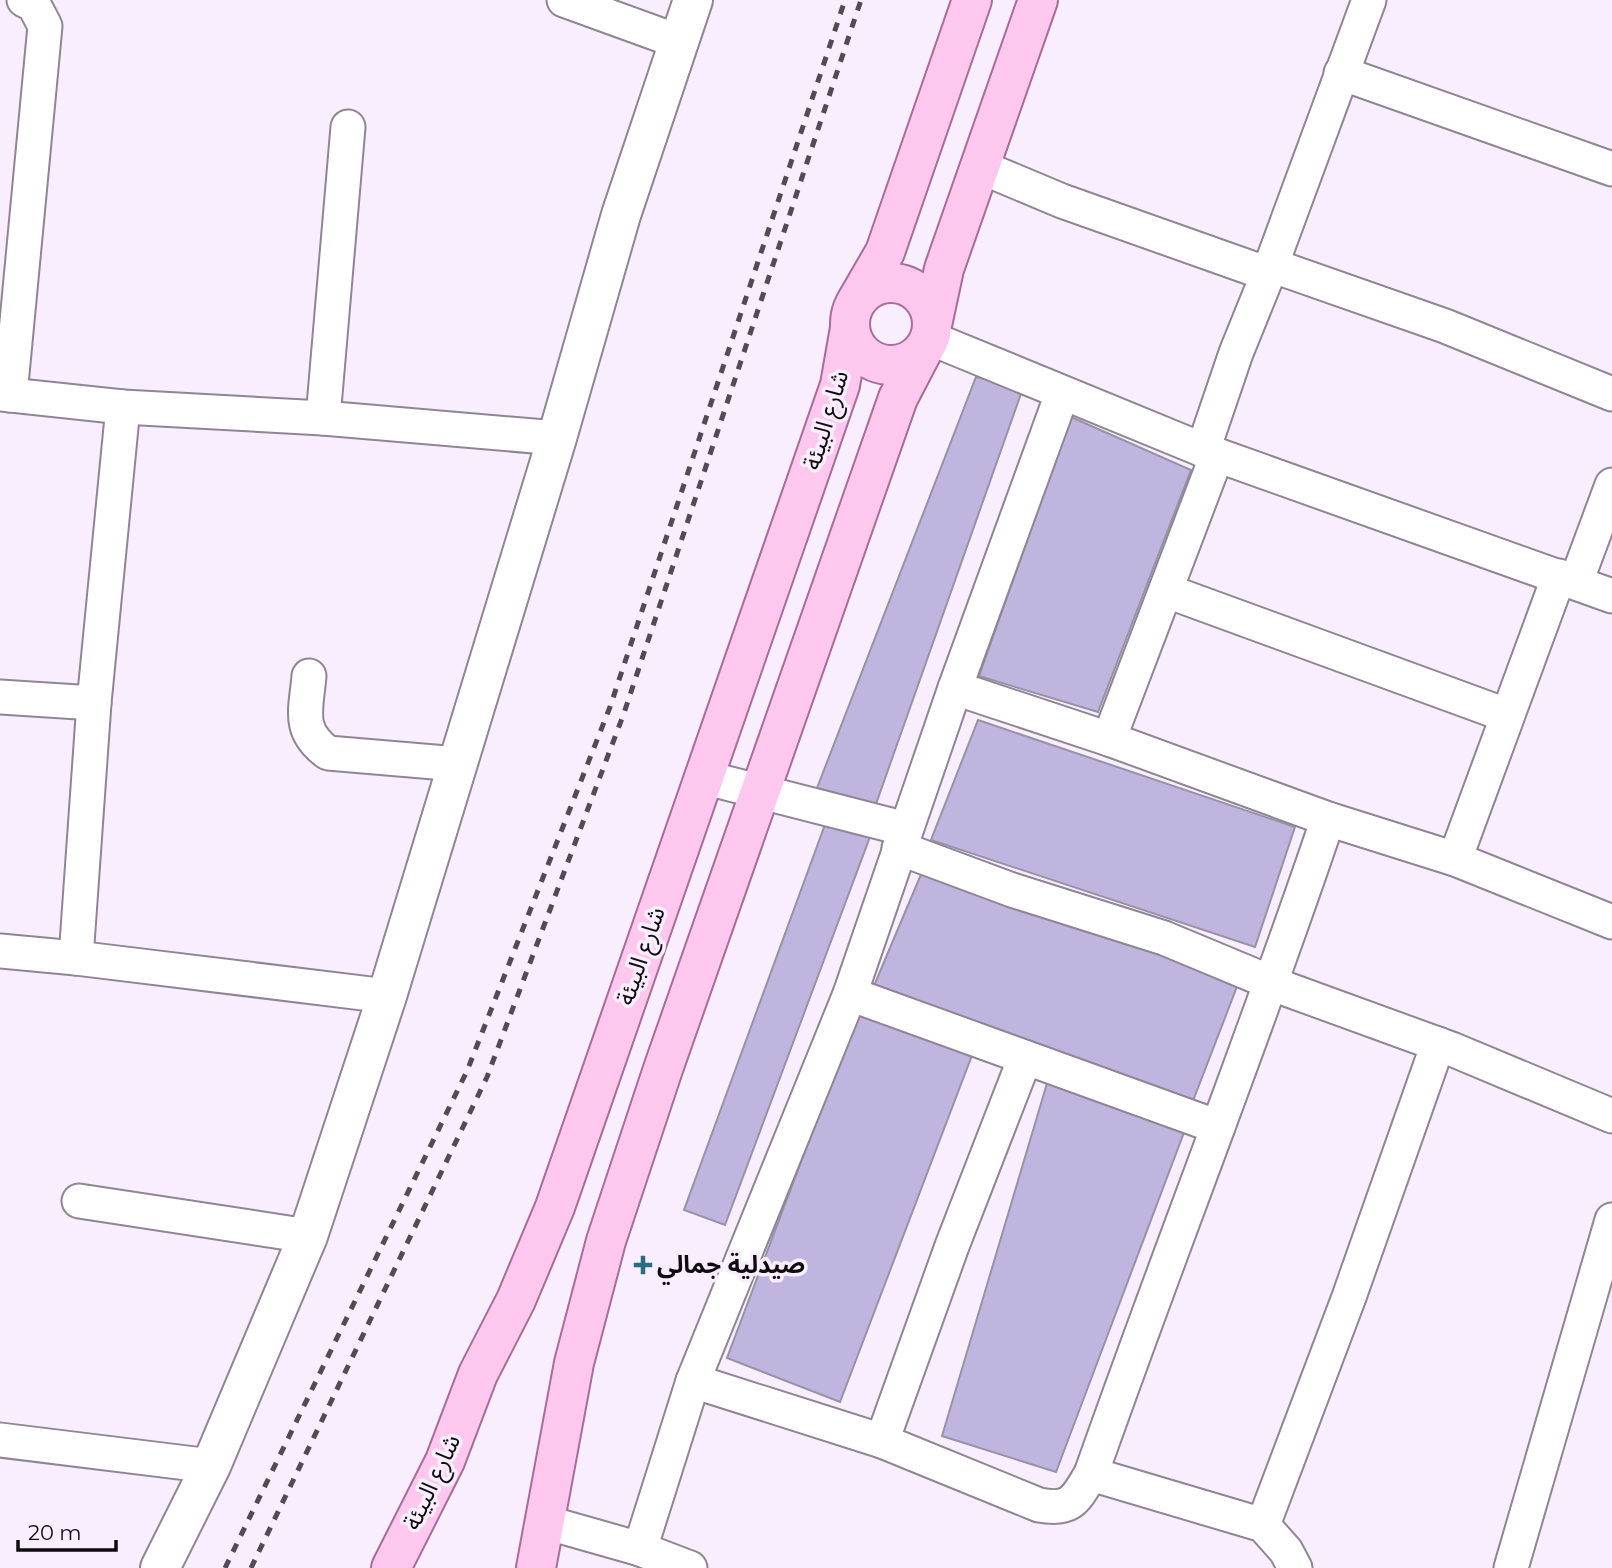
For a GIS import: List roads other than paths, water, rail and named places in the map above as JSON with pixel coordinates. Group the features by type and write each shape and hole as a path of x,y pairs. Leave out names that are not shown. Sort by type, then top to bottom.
{"main road":[{"name":"شارع البيئة","path":"391,1568 445,1461 478,1374 516,1300 555,1207 841,385 853,315 885,252 972,0"},
{"path":"536,1568 573,1363 606,1241 663,1069 762,793 898,398 928,337 944,270 1038,0"},
{"path":"903,284 924,300 928,337 900,364 873,361 862,352 853,315 876,286 903,284"},
{"path":"729,703 786,723"}],"street":[{"path":"24,0 34,5 45,26 5,395 123,407 323,418 557,438"},
{"path":"564,0 677,41"},
{"path":"160,1568 211,1466 308,1236 387,996 557,438 621,215 677,41 693,0"},
{"path":"1109,739 1167,591 1210,452 1236,353 1270,269 1369,0"},
{"path":"1341,73 1612,169"},
{"path":"323,418 348,127"},
{"path":"981,167 1062,201 1445,326 1612,394"},
{"path":"928,337 1062,394 1210,452 1612,596"},
{"path":"639,1549 693,1381 850,994 955,688 1062,394"},
{"path":"76,957 94,703 123,407"},
{"path":"1455,859 1506,715 1612,485"},
{"path":"1167,591 1506,715"},
{"path":"309,676 305,725 313,742 328,753 458,764"},
{"path":"955,688 1109,739 1328,819 1455,859 1612,922"},
{"path":"0,697 94,703"},
{"path":"703,777 762,793 903,839 1012,890 1164,938 1273,983 1438,1044 1612,1116"},
{"path":"693,1381 883,1441 1040,1505 1059,1509 1075,1500 1091,1474 1156,1289 1273,983 1328,819"},
{"path":"0,951 76,957 387,996"},
{"path":"850,994 1218,1127"},
{"path":"1263,1525 1349,1297 1438,1044"},
{"path":"883,1441 953,1245 1025,1058"},
{"path":"79,1201 308,1236"},
{"path":"1511,1568 1603,1286 1612,1220"},
{"path":"0,1440 211,1466"},
{"path":"1091,1474 1263,1525 1286,1551 1295,1568"},
{"path":"545,1522 639,1549 690,1568"}],"railway":[{"path":"225,1568 467,1071 610,707 845,0"},
{"path":"251,1568 487,1077 624,713 861,0"}],"place":[{"name":"صيدلية جمالي","path":"643,1265"}]}
